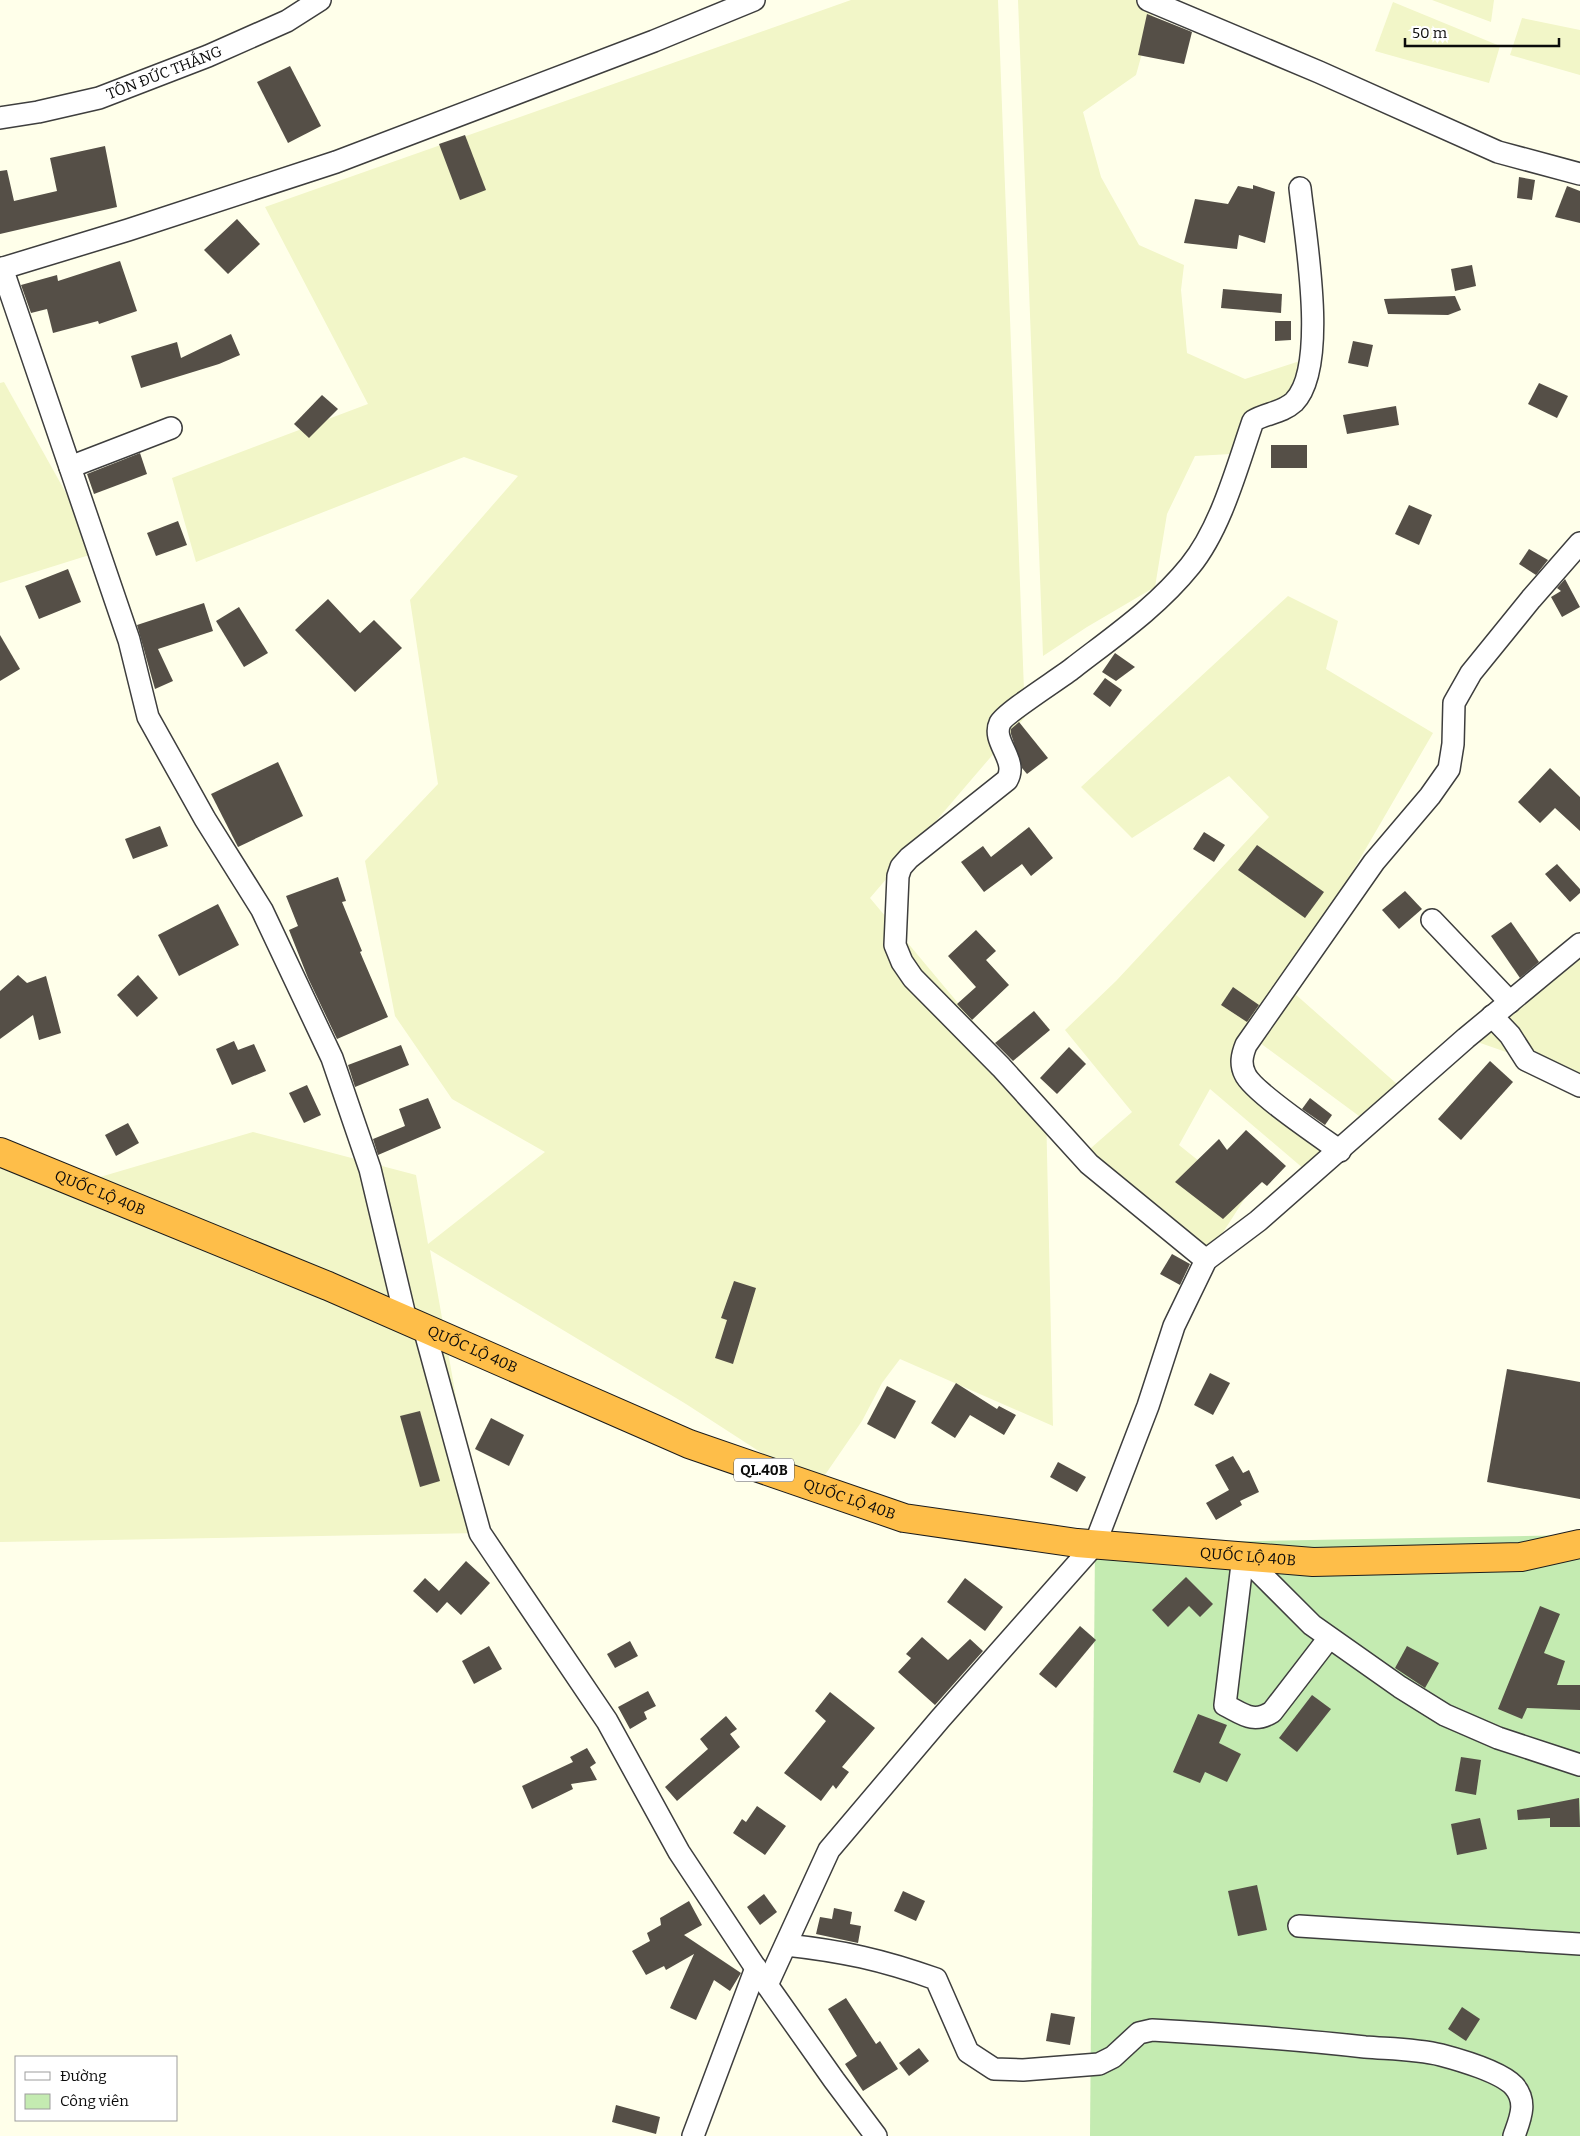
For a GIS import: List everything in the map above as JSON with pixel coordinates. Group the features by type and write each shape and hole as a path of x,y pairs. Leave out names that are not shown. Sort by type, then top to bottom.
{"highway":[{"name":"QUỐC LỘ 40B","path":"0,1152 415,1324 689,1444 904,1518 1095,1544 1313,1562 1521,1557 1580,1544"}],"street":[{"name":"TÔN ĐỨC THẮNG","path":"0,118 38,112 99,98 208,56 287,21 320,0"},
{"path":"754,0 654,41 336,162 128,230 1,268 129,640 148,717 205,819 262,910 332,1058 370,1169 415,1324 480,1533 607,1721 679,1852 834,2080 876,2136"},
{"path":"1148,0 1319,72 1498,152 1580,174"},
{"path":"1206,1260 1088,1164 1001,1067 913,978 902,962 895,945 898,876 901,866 909,858 1007,780 1011,774 1011,764 998,731 1001,722 1010,712 1050,686 1151,607 1190,566 1216,520 1253,421 1285,409 1295,401 1302,390 1309,373 1313,316 1300,188"},
{"path":"70,467 171,428"},
{"path":"1340,1151 1249,1082 1242,1063 1242,1054 1246,1045 1374,862 1430,796 1449,769 1453,744 1454,704 1461,689 1531,599 1580,544"},
{"path":"1432,920 1510,1002"},
{"path":"693,2136 762,1976 786,1944 829,1850 940,1719 1095,1544 1148,1406 1174,1326 1206,1260 1258,1221 1492,1016 1580,944"},
{"path":"1492,1016 1510,1036 1526,1060 1580,1086"},
{"path":"1243,1556 1225,1704 1251,1718 1261,1719 1272,1712 1329,1638"},
{"path":"1243,1556 1284,1600 1329,1638 1400,1688 1446,1715 1498,1738 1580,1765"},
{"path":"1299,1926 1580,1944"},
{"path":"786,1944 843,1951 894,1964 936,1979 968,2052 994,2069 1032,2069 1100,2064 1113,2057 1139,2033 1152,2030 1282,2038 1439,2055 1472,2065 1513,2084 1520,2094 1523,2105 1522,2116 1514,2136"}],"green space":[{"path":"851,0 998,0 1025,717 870,898 1046,1108 1053,1426 900,1359 882,1383 862,1421 816,1488 686,1404 430,1250 480,1533 0,1542 0,1151 100,1177 253,1132 416,1175 428,1244 545,1152 452,1099 395,1016 365,861 438,784 410,600 518,476 464,457 196,562 172,478 368,404 265,207"},
{"path":"1018,0 1145,0 1156,3 1136,75 1083,112 1101,177 1139,245 1184,265 1181,290 1187,353 1245,379 1309,358 1305,379 1267,413 1231,454 1195,456 1167,514 1155,587 1087,627 1043,656"},
{"path":"1432,0 1494,0 1491,22"},
{"path":"1393,2 1500,46 1489,83 1375,51"},
{"path":"1522,18 1580,30 1580,75 1510,55"},
{"path":"4,382 99,552 0,583 0,383"},
{"path":"1288,596 1338,621 1326,669 1433,733 1286,986 1406,1092 1359,1116 1256,1040 1236,1066 1324,1148 1304,1169 1210,1089 1179,1145 1245,1198 1206,1259 1075,1162 1132,1112 1065,1030 1116,981 1269,817 1229,776 1132,838 1081,787"},
{"path":"1580,945 1580,1078 1466,1038"},
{"path":"1580,1535 1580,2136 1090,2136 1095,1544"}],"building":[{"path":"1147,14 1192,32 1184,64 1138,55"},
{"path":"290,66 321,126 288,143 257,82"},
{"path":"465,135 486,190 460,200 439,144"},
{"path":"105,146 117,207 0,234 0,171 7,170 14,201 57,191 50,158"},
{"path":"1519,177 1535,180 1532,200 1517,198"},
{"path":"1253,185 1275,192 1265,243 1239,235 1237,249 1184,243 1195,199 1228,204 1238,186 1253,189"},
{"path":"1567,186 1580,191 1580,223 1555,217"},
{"path":"237,219 260,244 228,274 204,250"},
{"path":"120,261 137,311 99,324 98,321 53,333 47,309 31,313 21,285 57,275 58,281"},
{"path":"1472,265 1476,286 1455,291 1451,269"},
{"path":"1223,289 1282,294 1281,313 1221,308"},
{"path":"1455,296 1461,310 1448,315 1388,314 1384,299"},
{"path":"1275,321 1291,321 1291,340 1275,341"},
{"path":"231,334 240,355 219,364 141,388 131,356 177,342 181,358"},
{"path":"1353,341 1373,345 1368,367 1348,363"},
{"path":"1539,383 1568,396 1557,418 1528,404"},
{"path":"322,395 338,409 309,438 294,424"},
{"path":"1396,406 1399,425 1347,434 1343,415"},
{"path":"1271,445 1307,445 1307,468 1271,468"},
{"path":"140,453 147,474 94,494 87,474"},
{"path":"1409,505 1432,515 1419,545 1395,534"},
{"path":"178,521 187,545 156,556 147,533"},
{"path":"1529,549 1548,560 1536,575 1519,564"},
{"path":"68,569 81,602 39,619 25,586"},
{"path":"1565,579 1580,607 1562,617 1551,597 1561,591 1557,588"},
{"path":"328,599 360,633 374,620 402,648 355,692 295,630"},
{"path":"204,603 213,631 158,649 173,681 155,689 137,625"},
{"path":"239,607 268,653 244,667 216,621"},
{"path":"0,635 20,669 0,681"},
{"path":"1115,653 1135,667 1116,681 1102,672"},
{"path":"1105,678 1122,690 1110,707 1093,694"},
{"path":"1019,722 1048,758 1027,774 1022,768 1011,734 1011,729"},
{"path":"278,762 303,816 238,847 211,794"},
{"path":"1550,768 1580,797 1580,831 1555,808 1540,823 1518,802"},
{"path":"160,826 168,846 133,859 125,839"},
{"path":"1029,827 1053,858 1031,876 1022,864 984,892 961,862 983,846 991,857"},
{"path":"1204,832 1225,845 1214,862 1193,849"},
{"path":"1257,845 1324,892 1305,918 1238,870"},
{"path":"1557,864 1580,889 1580,893 1570,902 1545,874"},
{"path":"338,877 346,901 342,902 362,951 360,952 388,1017 337,1039 308,978 289,930 298,926 286,896"},
{"path":"1405,891 1422,909 1399,929 1382,910"},
{"path":"218,904 239,945 179,976 158,935"},
{"path":"1511,922 1539,962 1520,978 1491,936"},
{"path":"976,930 996,951 986,960 1009,985 972,1020 957,1004 976,987 948,956"},
{"path":"18,975 27,983 46,976 61,1033 39,1040 33,1015 0,1039 0,991"},
{"path":"138,975 158,998 137,1017 117,995"},
{"path":"1233,987 1259,1005 1247,1022 1221,1005"},
{"path":"1034,1011 1050,1030 1013,1061 995,1043"},
{"path":"234,1041 238,1050 254,1044 266,1071 232,1085 216,1049"},
{"path":"401,1045 409,1065 355,1087 348,1065"},
{"path":"1069,1047 1086,1064 1057,1094 1040,1078"},
{"path":"1490,1061 1513,1082 1461,1140 1438,1119"},
{"path":"307,1085 321,1115 304,1123 289,1093"},
{"path":"428,1098 441,1128 378,1155 373,1139 405,1126 399,1109"},
{"path":"1310,1098 1332,1115 1325,1125 1302,1109"},
{"path":"128,1123 139,1143 116,1156 105,1135"},
{"path":"1246,1130 1286,1166 1267,1186 1262,1182 1223,1219 1175,1182 1219,1139 1227,1150"},
{"path":"1172,1254 1190,1264 1180,1285 1160,1274"},
{"path":"734,1281 756,1288 733,1364 715,1358 727,1320 721,1318"},
{"path":"1507,1369 1580,1382 1580,1499 1487,1482"},
{"path":"1210,1373 1230,1383 1213,1415 1194,1405"},
{"path":"956,1383 997,1409 999,1406 1016,1415 1004,1435 970,1415 955,1438 931,1423"},
{"path":"887,1386 916,1401 895,1439 867,1424"},
{"path":"420,1411 440,1481 420,1487 400,1416"},
{"path":"491,1418 524,1435 509,1466 475,1449"},
{"path":"1233,1456 1243,1473 1249,1470 1259,1492 1240,1501 1242,1505 1216,1520 1206,1503 1229,1490 1215,1465"},
{"path":"1058,1462 1086,1477 1077,1492 1050,1477"},
{"path":"466,1561 490,1583 461,1615 447,1602 437,1613 413,1591 425,1578 439,1591"},
{"path":"1186,1577 1213,1604 1200,1617 1189,1606 1168,1627 1152,1610"},
{"path":"965,1578 1003,1607 985,1631 947,1602"},
{"path":"1540,1606 1560,1614 1544,1653 1565,1661 1557,1685 1580,1685 1580,1710 1527,1708 1522,1719 1498,1709"},
{"path":"1080,1626 1096,1640 1056,1688 1039,1674"},
{"path":"922,1637 948,1660 970,1639 983,1651 935,1705 898,1672 911,1658 906,1654"},
{"path":"630,1641 638,1656 615,1668 607,1654"},
{"path":"489,1646 502,1669 474,1684 462,1661"},
{"path":"1407,1646 1439,1663 1425,1688 1395,1668"},
{"path":"648,1691 656,1706 644,1712 647,1719 630,1729 618,1707"},
{"path":"830,1692 875,1728 842,1767 849,1772 836,1789 833,1785 821,1801 784,1773 826,1721 815,1711"},
{"path":"1312,1695 1331,1709 1297,1752 1279,1738"},
{"path":"1198,1714 1227,1725 1219,1743 1241,1754 1227,1782 1205,1772 1200,1783 1173,1772"},
{"path":"726,1716 737,1729 730,1734 740,1747 677,1801 665,1787 708,1749 700,1739"},
{"path":"587,1748 596,1763 590,1767 597,1780 571,1784 573,1789 532,1809 522,1786 573,1762 570,1757"},
{"path":"1461,1757 1481,1760 1476,1795 1455,1791"},
{"path":"1579,1798 1580,1827 1550,1827 1550,1818 1518,1820 1517,1810"},
{"path":"757,1806 786,1826 765,1855 733,1833 742,1819 746,1822"},
{"path":"1480,1818 1487,1849 1457,1855 1451,1824"},
{"path":"1257,1885 1267,1930 1238,1936 1228,1891"},
{"path":"903,1891 925,1901 916,1921 894,1911"},
{"path":"764,1894 777,1912 760,1925 747,1907"},
{"path":"689,1901 702,1925 684,1935 741,1973 730,1991 714,1980 696,2020 670,2008 694,1954 666,1970 664,1966 646,1975 632,1951 650,1941 647,1933 661,1925 660,1918"},
{"path":"834,1908 852,1912 850,1924 861,1926 858,1943 816,1934 820,1917 832,1919"},
{"path":"846,1998 876,2044 880,2041 898,2069 863,2091 845,2064 857,2056 828,2009"},
{"path":"1462,2007 1480,2019 1466,2041 1448,2029"},
{"path":"1051,2013 1075,2017 1070,2045 1046,2041"},
{"path":"919,2048 929,2061 909,2076 899,2063"},
{"path":"616,2105 660,2117 656,2134 612,2122"}]}
